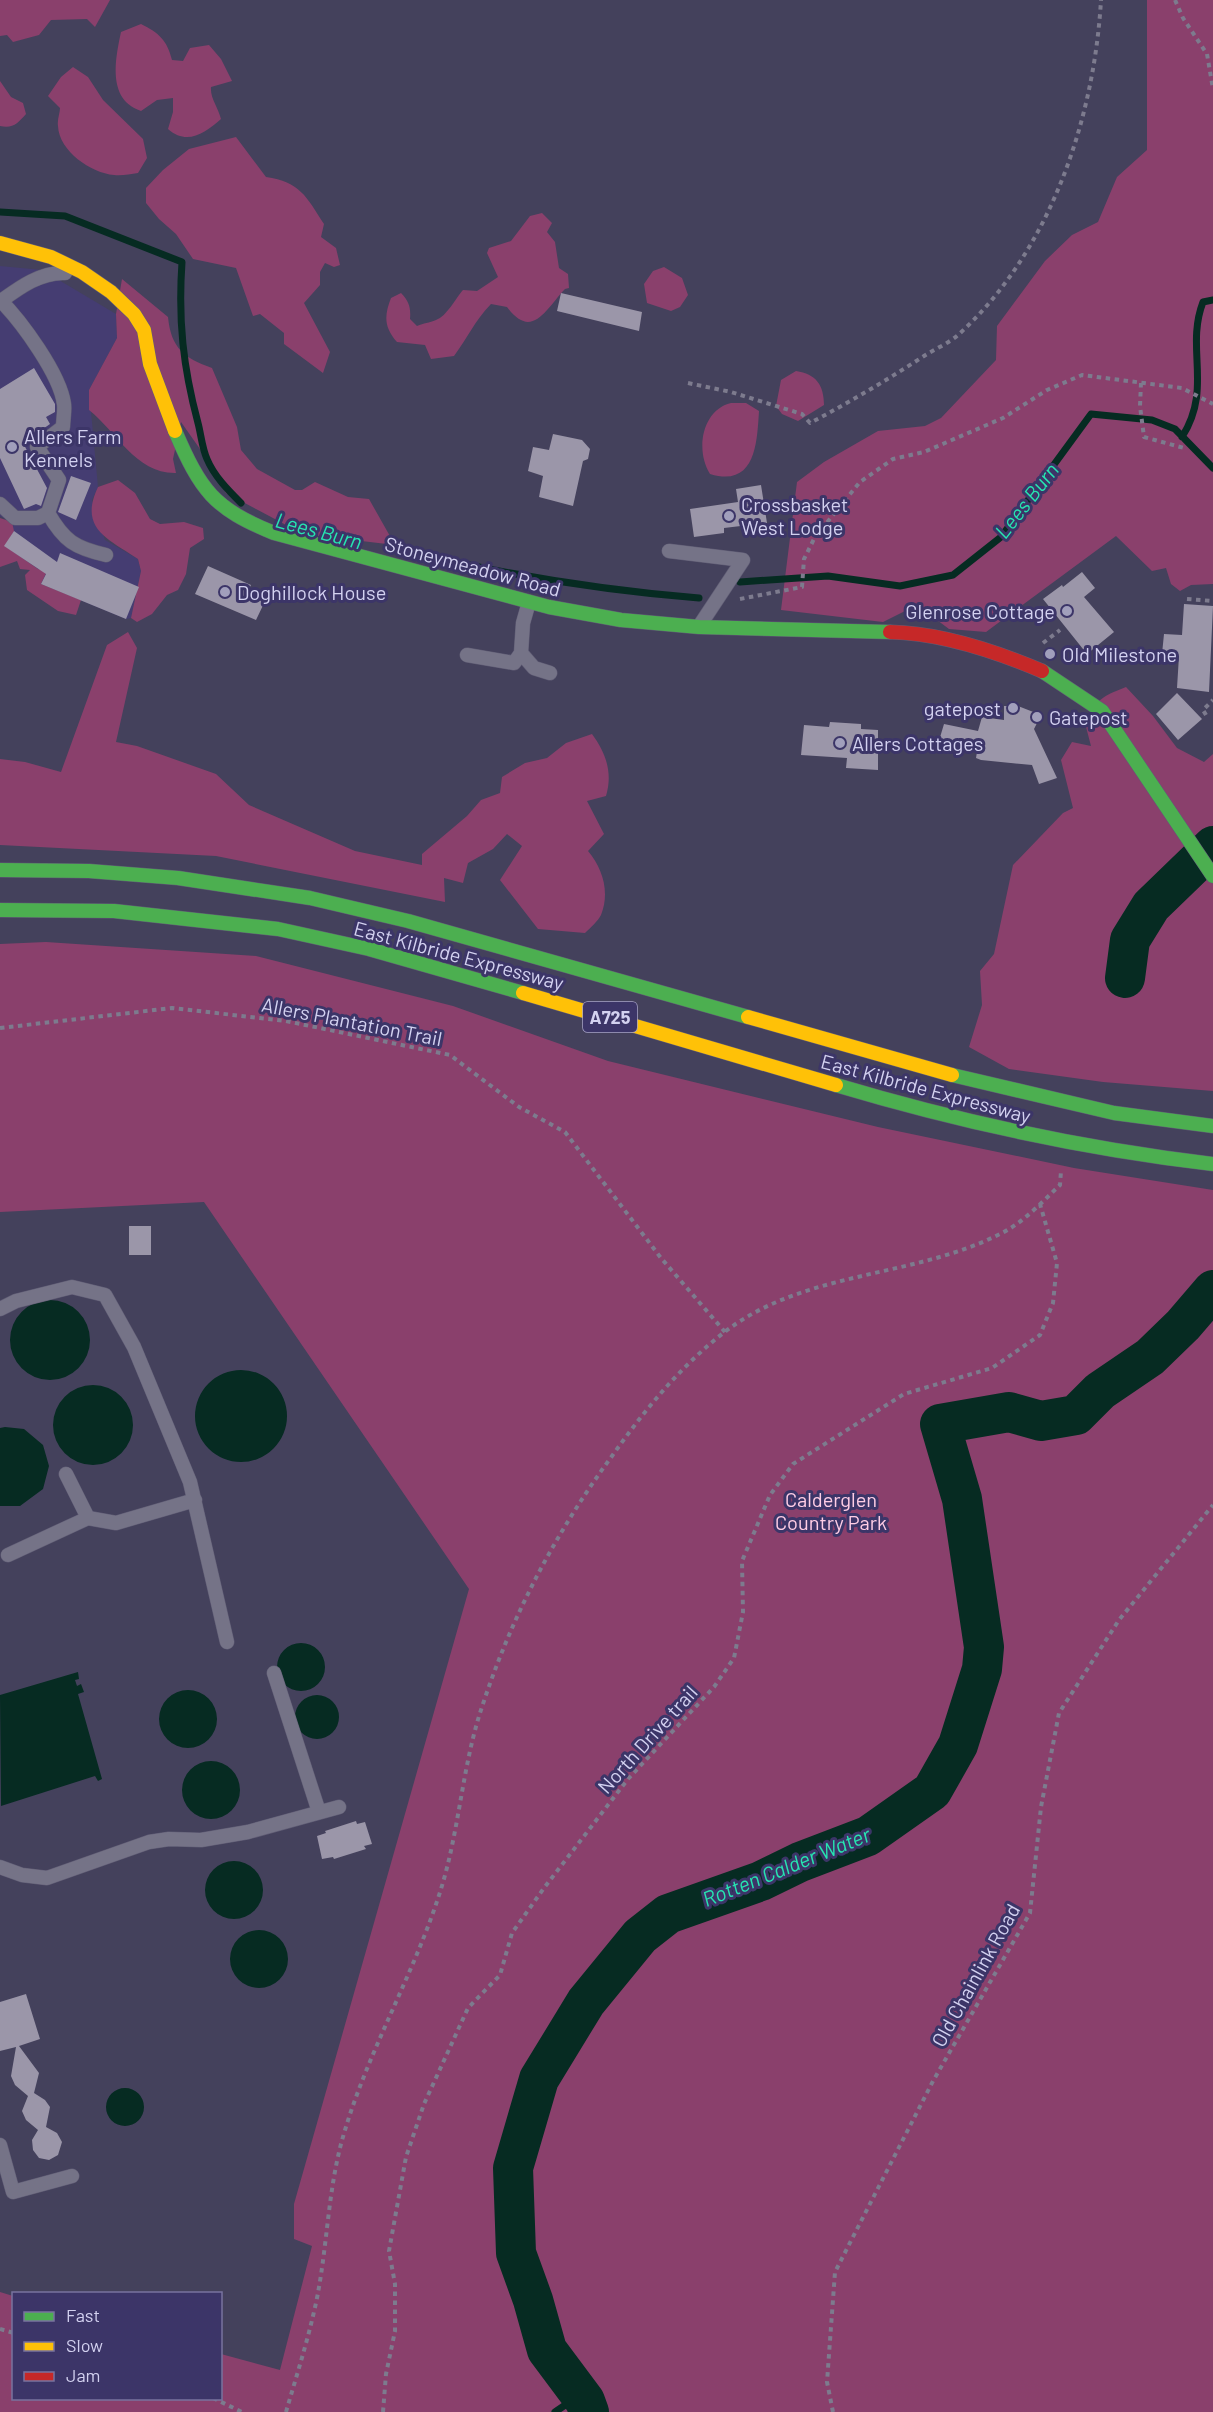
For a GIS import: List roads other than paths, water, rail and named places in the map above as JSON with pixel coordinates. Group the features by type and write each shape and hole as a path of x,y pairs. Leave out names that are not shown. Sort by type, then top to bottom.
{"main road":[{"name":"Stoneymeadow Road","path":"0,243 33,249 65,261 110,290 142,325 147,356 160,396 200,480 221,506 244,521 274,533 529,602 621,620 699,627 833,629 933,637 999,653 1050,674 1102,711 1213,876"},
{"name":"East Kilbride Expressway","path":"0,870 134,873 249,887 354,907 648,986 886,1056 1037,1095 1118,1113 1213,1126"},
{"name":"East Kilbride Expressway","path":"0,910 114,911 278,929 391,955 912,1108 1047,1140 1136,1155 1213,1164"}],"lane":[{"path":"0,504 15,518 38,518 48,513 59,480 37,447 63,427 64,404 57,382 22,325 1,303 16,290 52,272 85,273"},
{"path":"48,513 61,534 74,544 106,555"},
{"path":"669,551 743,560 699,627"},
{"path":"467,655 514,663 521,653 523,623 529,602"},
{"path":"521,653 534,668 550,673"},
{"path":"0,1309 16,1301 72,1287 105,1295 134,1347 190,1482 227,1642"},
{"path":"66,1474 88,1518"},
{"path":"8,1555 88,1518 116,1523 195,1500"},
{"path":"274,1673 319,1812"},
{"path":"0,1867 22,1875 47,1878 149,1842 169,1839 201,1840 248,1832 339,1807"},
{"path":"0,2145 6,2195 72,2176"}],"waterway":[{"name":"Lees Burn","path":"0,212 65,216 182,262 183,343 203,446 213,471 241,503"},
{"path":"1182,437 1196,402 1198,319 1203,302 1213,300"},
{"name":"Lees Burn","path":"740,582 828,576 900,586 953,575 1001,537 1091,414 1152,420 1175,429 1213,468"},
{"name":"Lees Burn","path":"400,550 548,580 699,598"},
{"name":"Rotten Calder Water","path":"1125,978 1130,940 1151,906 1213,846"},
{"name":"Rotten Calder Water","path":"589,2412 585,2401 547,2350 533,2300 516,2253 513,2168 539,2079 586,2002 640,1936 668,1914 761,1881 800,1862 868,1836 932,1791 958,1745 982,1669 984,1647 962,1499 940,1424 1009,1412 1041,1421 1076,1415 1100,1391 1150,1357 1183,1325 1213,1290"},
{"path":"555,2412 580,2395"}],"place":[{"name":"Allers Farm Kennels","path":"12,447"},
{"name":"Crossbasket West Lodge","path":"729,516"},
{"name":"Doghillock House","path":"225,592"},
{"name":"Glenrose Cottage","path":"1067,611"},
{"name":"Old Milestone","path":"1050,654"},
{"name":"gatepost","path":"1013,708"},
{"name":"Gatepost","path":"1037,717"},
{"name":"Allers Cottages","path":"840,743"}],"park label":[{"name":"Calderglen Country Park","path":"831,1510"}]}
